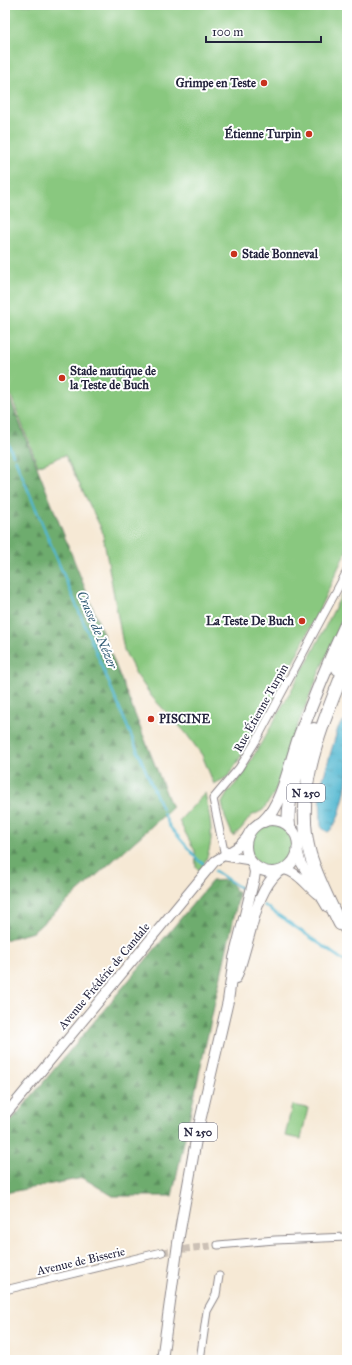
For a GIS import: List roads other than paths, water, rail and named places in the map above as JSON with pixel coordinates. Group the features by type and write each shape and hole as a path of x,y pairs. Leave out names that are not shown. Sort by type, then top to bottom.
{"highway":[{"name":"N 250","path":"264,821 274,809 309,710 347,622"},
{"name":"N 250","path":"289,825 289,806 298,776 322,708 347,650"},
{"name":"N 250","path":"344,928 317,874 310,854 306,836 305,804 310,769 318,741 347,662"}],"main road":[{"path":"264,821 272,819 289,825"},
{"name":"N 250","path":"162,1360 179,1236 194,1150 228,1001 234,958 254,879 255,872 246,849 247,837 252,829 264,821"},
{"name":"N 250","path":"228,1001 260,899 273,876 292,862 297,848 297,840 289,825"},
{"path":"252,862 259,869 265,871 281,870"}],"street":[{"name":"Rue Étienne Turpin","path":"225,856 213,799 239,768 256,741 347,571"},
{"name":"Avenue Frédéric de Candale","path":"5,1115 215,861 239,846 247,837"},
{"path":"297,848 301,863 320,896 344,928"},
{"path":"225,856 252,862"},
{"path":"281,870 290,871 297,875 320,896"},
{"path":"218,1245 275,1240 347,1237"},
{"name":"Avenue de Bisserie","path":"5,1290 162,1252"},
{"path":"200,1360 206,1311 216,1295 219,1276"}],"water":[{"path":"347,721 347,778 345,791 339,815 328,832 321,826 320,796 323,779 338,728 342,722"}],"waterway":[{"name":"Crasse de Nézer","path":"5,436 13,455"},
{"name":"Crasse de Nézer","path":"15,459 162,809"},
{"name":"Crasse de Nézer","path":"163,813 170,827 199,861 204,864"},
{"name":"Crasse de Nézer","path":"215,871 245,891"},
{"name":"Crasse de Nézer","path":"264,905 347,963"}],"tunnel":[{"path":"162,1252 218,1245"}],"place":[{"name":"Grimpe en Teste","path":"264,83"},
{"name":"Étienne Turpin","path":"309,134"},
{"name":"Stade Bonneval","path":"234,254"},
{"name":"Stade nautique de la Teste de Buch","path":"62,378"},
{"name":"La Teste De Buch","path":"302,621"},
{"name":"PISCINE","path":"151,719"}]}
